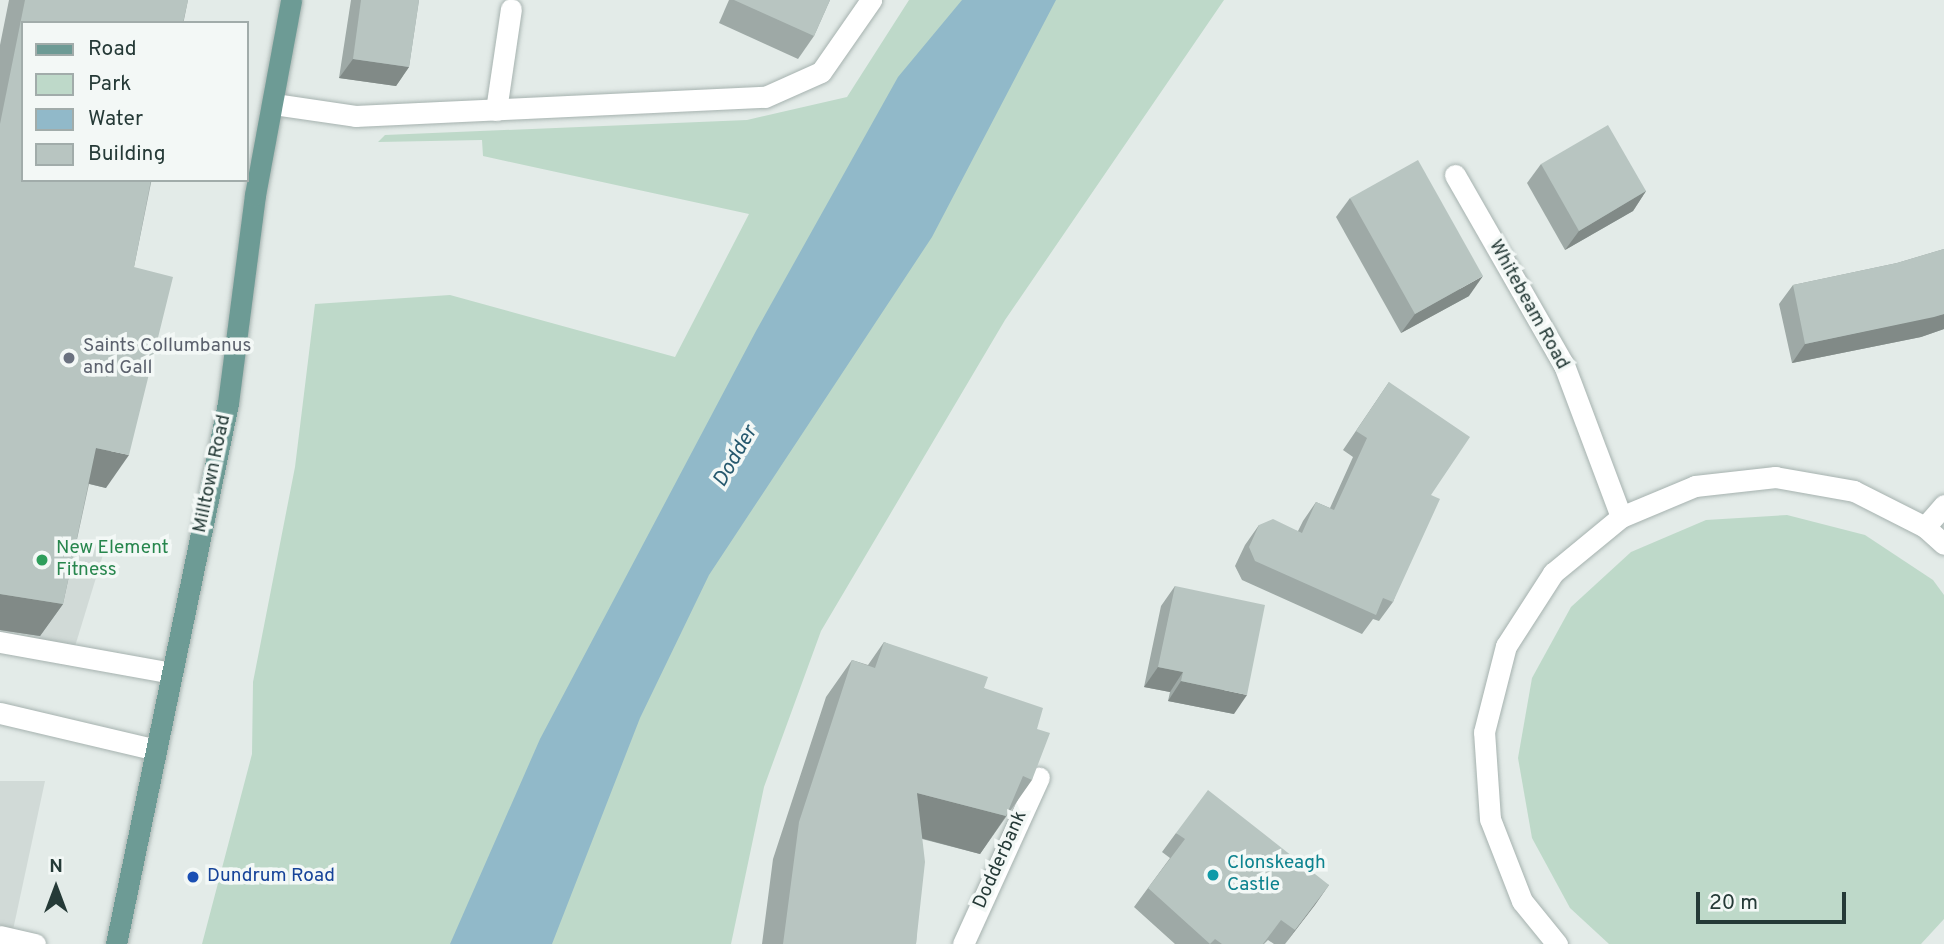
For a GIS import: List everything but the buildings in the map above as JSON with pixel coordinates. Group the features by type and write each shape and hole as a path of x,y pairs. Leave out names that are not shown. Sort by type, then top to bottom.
{"main road":[{"name":"Milltown Road","path":"116,944 228,403 290,0"}],"street":[{"path":"274,104 355,116 765,97 821,72 871,0"},
{"path":"496,110 511,9"},
{"name":"Whitebeam Road","path":"1455,176 1564,365 1621,517"},
{"path":"1557,944 1522,901 1490,819 1484,732 1513,636 1553,573 1621,517 1695,486 1775,477 1854,491 1925,527 1944,544"},
{"path":"1925,527 1944,505"},
{"path":"0,642 172,673"},
{"path":"0,712 156,750"},
{"name":"Dodderbank","path":"962,944 1039,777"},
{"path":"0,936 35,944"}],"shaded area":[{"path":"0,522 106,545 69,666 0,651"},
{"path":"0,781 45,781 10,944 0,944"}],"green space":[{"path":"909,0 1224,0 1005,320 821,631 764,787 731,944 202,944 252,754 253,682 295,467 315,304 450,295 675,357 749,214 483,156 482,140 378,142 385,135 747,120 847,97"},
{"path":"1787,515 1865,535 1933,580 1944,595 1944,919 1921,944 1609,944 1570,908 1532,838 1518,758 1532,678 1571,607 1631,552 1706,520"}],"water":[{"name":"Dodder","path":"962,0 1056,0 932,237 709,575 640,718 552,944 450,944 540,739 756,331 898,77"}],"place":[{"name":"Saints Collumbanus and Gall","path":"69,358"},
{"name":"New Element Fitness","path":"42,560"},
{"name":"Clonskeagh Castle","path":"1213,875"},
{"name":"Dundrum Road","path":"193,877"}]}
